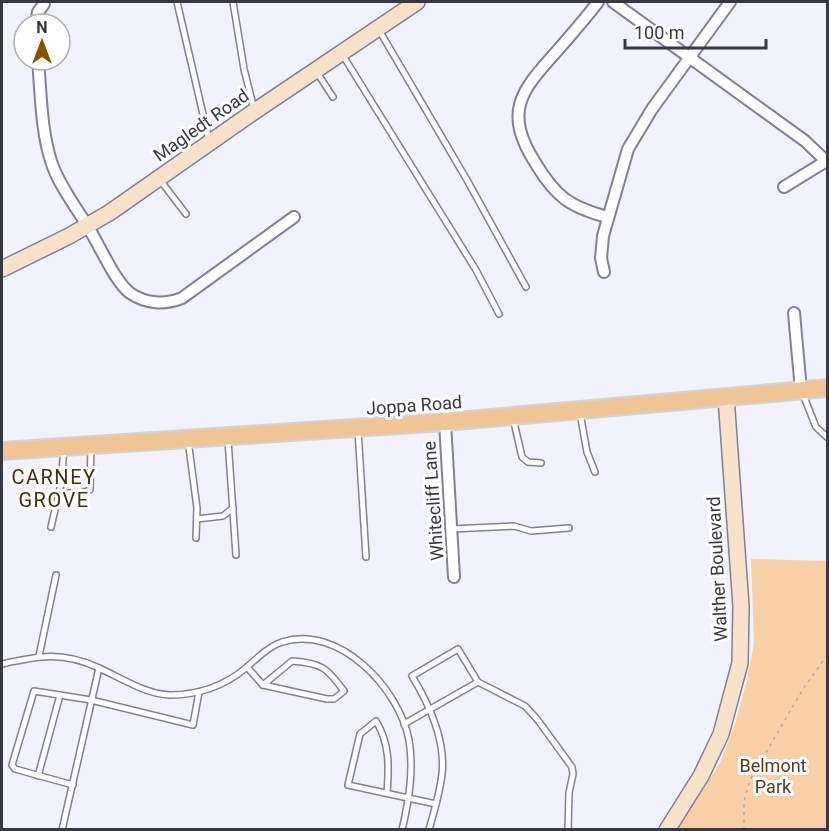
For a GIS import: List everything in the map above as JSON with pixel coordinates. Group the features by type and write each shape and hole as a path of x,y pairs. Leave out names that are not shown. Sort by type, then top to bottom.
{"main road":[{"name":"Joppa Road","path":"2,451 513,417 828,388"}],"street":[{"name":"Magledt Road","path":"2,269 88,226 417,2"},
{"path":"598,2 526,87 519,107 519,117 525,145 548,184 576,207 607,217"},
{"path":"613,2 806,141 827,160 784,187"},
{"path":"604,272 601,248 607,217 624,159 635,135 651,109 730,2"},
{"path":"38,12 44,4"},
{"path":"39,72 46,137 52,165 61,184 124,287 146,301 166,302 182,298 294,217"},
{"path":"794,313 801,390"},
{"name":"Walther Boulevard","path":"667,830 701,776 721,734 740,663 741,606 726,397"},
{"name":"Whitecliff Lane","path":"444,422 454,577"}],"lane":[{"path":"177,2 210,142"},
{"path":"232,2 244,69 255,111"},
{"path":"378,28 526,287"},
{"path":"341,53 476,270 500,314"},
{"path":"316,70 333,97"},
{"path":"159,178 186,214"},
{"path":"801,390 816,427 823,436 828,438"},
{"path":"579,411 585,445 595,472"},
{"path":"513,417 522,457 528,462 541,463"},
{"path":"358,428 366,557"},
{"path":"228,436 236,555"},
{"path":"188,439 194,478 196,538"},
{"path":"58,493 81,493 90,490 91,445"},
{"path":"51,527 64,446"},
{"path":"197,519 223,516 233,508"},
{"path":"451,529 514,526 531,531 569,528"},
{"path":"39,656 56,575"},
{"path":"2,664 39,656 60,656 99,668 152,692 167,695 199,692 224,683 262,653 283,642 309,638 325,641 349,654 372,674 395,703 404,724 411,761 409,798 402,830"},
{"path":"429,830 443,762 430,709 412,676 458,649 478,682 525,706 572,767 568,830"},
{"path":"246,667 263,685 327,699 334,699 344,691 328,670 318,665 292,661 263,685"},
{"path":"62,830 99,668"},
{"path":"404,724 478,682"},
{"path":"73,786 15,769 12,765 34,691 92,700 193,725 199,692"},
{"path":"38,776 60,695"},
{"path":"387,793 388,755 385,739 376,721 360,734 348,784 387,793 409,798 436,804"}],"path":[{"path":"744,830 744,801 750,780 803,689 828,654"}],"green space":[{"name":"Belmont Park","path":"751,559 827,561 827,829 678,829 720,763 735,724 747,680 754,643"}],"district":[{"name":"CARNEY GROVE","path":"54,488"}]}
